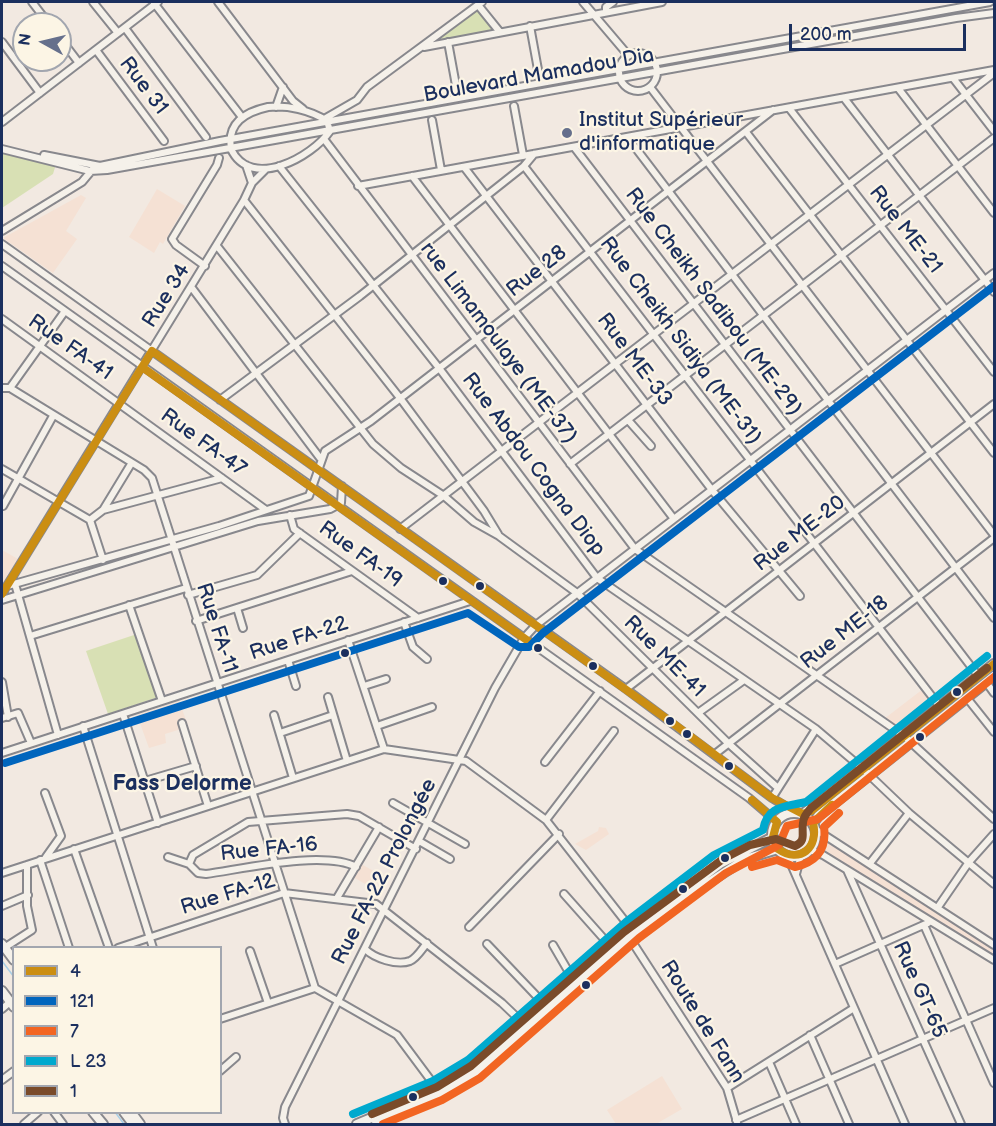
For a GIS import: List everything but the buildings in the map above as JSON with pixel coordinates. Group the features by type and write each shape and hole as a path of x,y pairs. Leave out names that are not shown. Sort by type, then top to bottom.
{"main road":[{"path":"814,826 832,799 863,769 994,664"},
{"path":"357,1125 438,1090 474,1069 632,930 720,864 772,837 777,822 787,814 800,814 832,799 869,777 994,676"},
{"path":"772,837 778,849 787,855 801,855 810,850 816,840 814,826 800,814"},
{"path":"376,1125 442,1095 477,1075 631,940 729,868 754,855 778,849"},
{"path":"2,991 12,1004"}],"street":[{"path":"93,2 118,33"},
{"path":"2,122 156,2 242,117"},
{"path":"218,2 293,101 326,120 330,131 305,155 279,166 267,168 246,165"},
{"path":"584,2 628,55"},
{"path":"606,12 606,7 613,2"},
{"path":"424,47 660,2"},
{"name":"Boulevard Mamadou Dia","path":"100,166 326,120 990,2"},
{"path":"326,120 357,100 367,87 424,47 480,3 499,31"},
{"name":"Boulevard Mamadou Dia","path":"90,171 231,149 956,18 994,14"},
{"path":"530,26 539,75"},
{"path":"125,28 206,137"},
{"path":"2,42 40,93"},
{"path":"448,42 457,91"},
{"name":"Rue 31","path":"96,50 164,141"},
{"path":"644,53 655,63 657,71 650,87 632,90 620,78 619,69 628,55 644,53"},
{"path":"72,54 79,63"},
{"path":"358,186 994,72"},
{"path":"400,529 994,72"},
{"path":"953,78 994,131"},
{"path":"276,107 283,87"},
{"path":"650,87 994,537"},
{"path":"898,88 994,213"},
{"path":"844,98 994,292"},
{"path":"514,106 523,155"},
{"path":"252,183 246,165 231,149 230,140 234,126 242,117 254,110 276,107 309,112"},
{"name":"Rue ME-21","path":"789,108 994,372"},
{"name":"Rue 28","path":"320,458 325,451 400,398 773,111"},
{"path":"432,120 441,170"},
{"path":"746,132 994,453"},
{"path":"628,138 994,618"},
{"path":"570,464 994,138"},
{"name":"rue Limamoulaye (ME-37)","path":"324,139 635,549 904,736"},
{"name":"Rue Cheikh Sadibou (ME-29)","path":"574,147 979,677"},
{"path":"2,148 100,166"},
{"path":"2,148 90,171"},
{"path":"220,400 373,286 524,166 534,154"},
{"path":"205,266 176,245 172,239 219,159"},
{"path":"70,165 80,175 82,182"},
{"path":"2,231 82,182 90,171 100,166"},
{"name":"Rue Abdou Cogna Diop","path":"279,166 439,368 597,578 816,729 863,769 909,813 994,884"},
{"name":"Rue Cheikh Sidiya (ME-31)","path":"524,166 940,707"},
{"name":"Rue ME-33","path":"464,167 712,490 800,596"},
{"name":"Rue 34","path":"2,594 192,288 252,183 267,168"},
{"path":"412,176 674,519"},
{"path":"244,200 400,398 484,512 499,536"},
{"path":"2,244 626,689 772,798 800,814"},
{"path":"217,246 296,344 359,428 384,455 444,495 474,522 499,536"},
{"path":"2,266 600,691 754,802 777,822"},
{"path":"524,638 536,625 577,593 994,273"},
{"path":"7,586 103,560 304,498 314,488 320,458 192,288"},
{"path":"2,388 10,388 65,311"},
{"name":"Rue FA-41","path":"2,319 120,403"},
{"name":"Rue FA-11","path":"10,388 96,443 149,473 315,988"},
{"name":"Rue FA-47","path":"120,403 266,510"},
{"name":"Rue ME-20","path":"626,689 994,404"},
{"path":"3,506 53,416"},
{"path":"628,420 651,446"},
{"path":"90,520 103,510 131,464"},
{"path":"2,469 90,520 103,560"},
{"path":"103,510 222,478"},
{"path":"2,600 258,521 338,506 343,498 342,486"},
{"path":"474,522 484,512"},
{"name":"Rue FA-19","path":"290,515 292,527 418,618"},
{"path":"30,636 129,604 257,575 300,533"},
{"name":"Rue ME-41","path":"499,536 577,593 728,744 778,788"},
{"name":"Rue ME-18","path":"715,754 994,537"},
{"path":"196,621 352,571"},
{"path":"15,584 58,735"},
{"name":"Rue FA-22","path":"2,753 470,600"},
{"path":"129,604 162,701"},
{"path":"988,609 994,604"},
{"path":"237,608 243,628"},
{"path":"404,622 414,648 426,659"},
{"name":"Rue FA-22 Prolongée","path":"285,1125 283,1118 285,1107 495,688 524,638"},
{"path":"348,640 384,749"},
{"path":"288,660 296,686"},
{"path":"364,686 386,679"},
{"path":"698,713 744,680"},
{"path":"2,682 5,717 18,713 31,743"},
{"path":"986,682 994,693"},
{"path":"545,762 600,691"},
{"path":"328,697 348,761"},
{"path":"967,698 994,732"},
{"path":"377,726 432,707"},
{"path":"123,714 158,823"},
{"path":"274,714 293,778"},
{"path":"280,733 333,715"},
{"path":"182,723 208,806"},
{"path":"83,726 152,946"},
{"path":"772,798 816,729"},
{"path":"546,820 614,731"},
{"path":"904,736 909,744 994,819"},
{"path":"2,873 384,749 461,758 546,820 632,930"},
{"path":"145,781 196,765"},
{"path":"43,859 61,837 45,793"},
{"path":"393,803 465,844"},
{"path":"871,862 909,813"},
{"path":"189,864 189,860 203,848 248,822 354,814 416,849"},
{"path":"814,826 994,945"},
{"path":"337,898 379,827"},
{"path":"469,927 559,834"},
{"path":"938,907 969,862 994,834"},
{"path":"419,841 450,859"},
{"path":"74,849 108,946"},
{"path":"810,850 933,921 994,960"},
{"path":"787,855 905,1125"},
{"path":"796,874 801,855"},
{"name":"Rue FA-16","path":"168,857 189,864 190,868 206,874 275,864 337,860 356,867"},
{"path":"43,859 68,946"},
{"path":"3,946 32,930 27,906 27,864"},
{"name":"Rue GT-65","path":"847,870 961,1125"},
{"name":"Rue FA-12","path":"124,946 284,893 376,904 384,909"},
{"path":"564,894 612,948"},
{"path":"2,906 28,895"},
{"path":"384,909 502,1003 525,1025"},
{"path":"835,964 933,921"},
{"path":"924,925 994,1083"},
{"name":"Route de Fann","path":"631,940 727,1088 737,1123"},
{"path":"365,949 375,957 403,962 414,960 427,943"},
{"path":"487,944 546,1006"},
{"path":"553,945 574,981"},
{"path":"250,951 268,1003"},
{"path":"222,1018 315,988 398,1035 438,1090"},
{"path":"2,1008 12,1004"},
{"path":"727,1088 854,1008"},
{"path":"737,1123 785,1099 994,1008"},
{"path":"810,1035 849,1125"},
{"path":"222,1069 236,1057"},
{"path":"769,1062 796,1125"},
{"path":"24,1125 37,1114"}],"shaded area":[{"path":"157,189 185,206 163,244 160,242 154,253 129,237"},
{"path":"81,195 86,198 66,231 77,239 53,273 3,238"},
{"path":"2,550 18,559 2,586"},
{"path":"923,689 937,707 904,734 884,719"},
{"path":"179,701 186,720 180,723 181,729 165,734 166,743 149,748 137,715"},
{"path":"599,827 606,828 609,834 586,850 575,844 598,831"},
{"path":"822,836 994,949 994,960 815,848"},
{"path":"361,864 379,874 373,884 369,882 367,885 353,877"},
{"path":"662,1076 682,1109 656,1124 616,1124 607,1110"}],"green space":[{"path":"476,9 493,30 435,42"},
{"path":"2,153 56,164 53,174 2,208"},
{"path":"137,634 158,697 108,714 86,651"}],"waterway":[{"path":"2,961 12,974"},
{"path":"116,1114 124,1124"}],"transit line":[{"name":"121","path":"5,763 468,613 519,647 529,647 543,633 994,286"},
{"name":"4","path":"2,594 152,351 674,724 772,798 803,814 811,811 994,664"},
{"name":"4","path":"142,367 538,648"},
{"path":"353,1114 433,1081 468,1060 626,922 714,855 763,830 765,822 773,811 806,802 987,656"},
{"name":"1","path":"372,1114 437,1087 471,1066 624,932 723,859 750,845 776,839 795,846 799,844 802,839 804,819 811,808 987,668"},
{"name":"7","path":"383,1124 442,1100 480,1078 639,938 726,873 779,845 787,826 818,819 994,677"},
{"name":"4","path":"752,800 777,822 773,837 778,849 794,855 806,851 810,846 813,840 813,823 832,805"},
{"name":"7","path":"752,867 777,860 795,867 809,862 822,848 824,827 839,813"}],"place":[{"name":"Institut Supérieur d'informatique","path":"567,133"}],"district":[{"name":"Fass Delorme","path":"182,784"}]}
